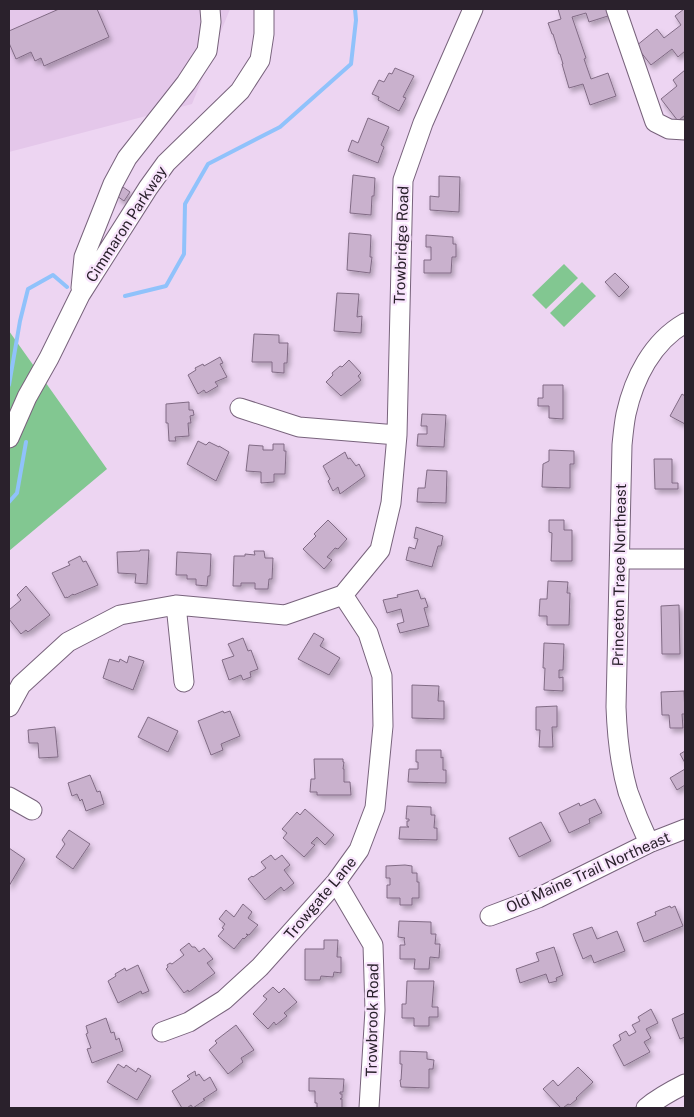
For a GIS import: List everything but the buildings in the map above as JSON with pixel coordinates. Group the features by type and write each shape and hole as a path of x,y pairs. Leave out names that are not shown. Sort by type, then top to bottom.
{"street":[{"name":"Cimmaron Parkway","path":"80,294 84,257 113,184 127,158 186,83 206,51 211,22 210,9"},
{"name":"Cimmaron Parkway","path":"9,438 27,397 49,358 80,294 112,243 166,163 240,91 260,60 264,34 264,9"},
{"name":"Trowbridge Road","path":"342,595 380,550 391,503 397,435 403,180 423,122 473,9"},
{"path":"616,9 655,122 669,130 685,130"},
{"name":"Princeton Trace Northeast","path":"649,843 637,818 628,792 618,738 616,707 622,445 626,415 641,369 663,339 685,323"},
{"path":"240,408 298,427 397,435"},
{"path":"620,559 685,560"},
{"path":"9,707 21,685 68,642 120,615 176,605 285,615 342,595"},
{"name":"Trowgate Lane","path":"162,1032 189,1022 224,1000 260,967 336,882 359,850 375,808 383,726 382,676 368,633 342,595"},
{"path":"176,605 184,682"},
{"path":"9,797 32,810"},
{"name":"Old Maine Trail Northeast","path":"490,916 538,898 649,843 685,829"},
{"name":"Trowbrook Road","path":"336,882 373,945 375,1010 369,1108"},
{"path":"646,1108 665,1094 685,1084"}],"shaded area":[{"path":"9,9 230,9 192,104 9,152"}],"green space":[{"path":"564,264 578,278 546,309 532,295"},
{"path":"582,282 596,296 564,327 550,313"},
{"path":"9,331 107,469 9,551"}],"waterway":[{"path":"125,296 166,286 184,254 185,204 208,164 280,127 351,64 356,20 355,9"},
{"path":"9,385 20,321 28,289 53,275 67,287"},
{"path":"9,502 17,493 26,442"}]}
